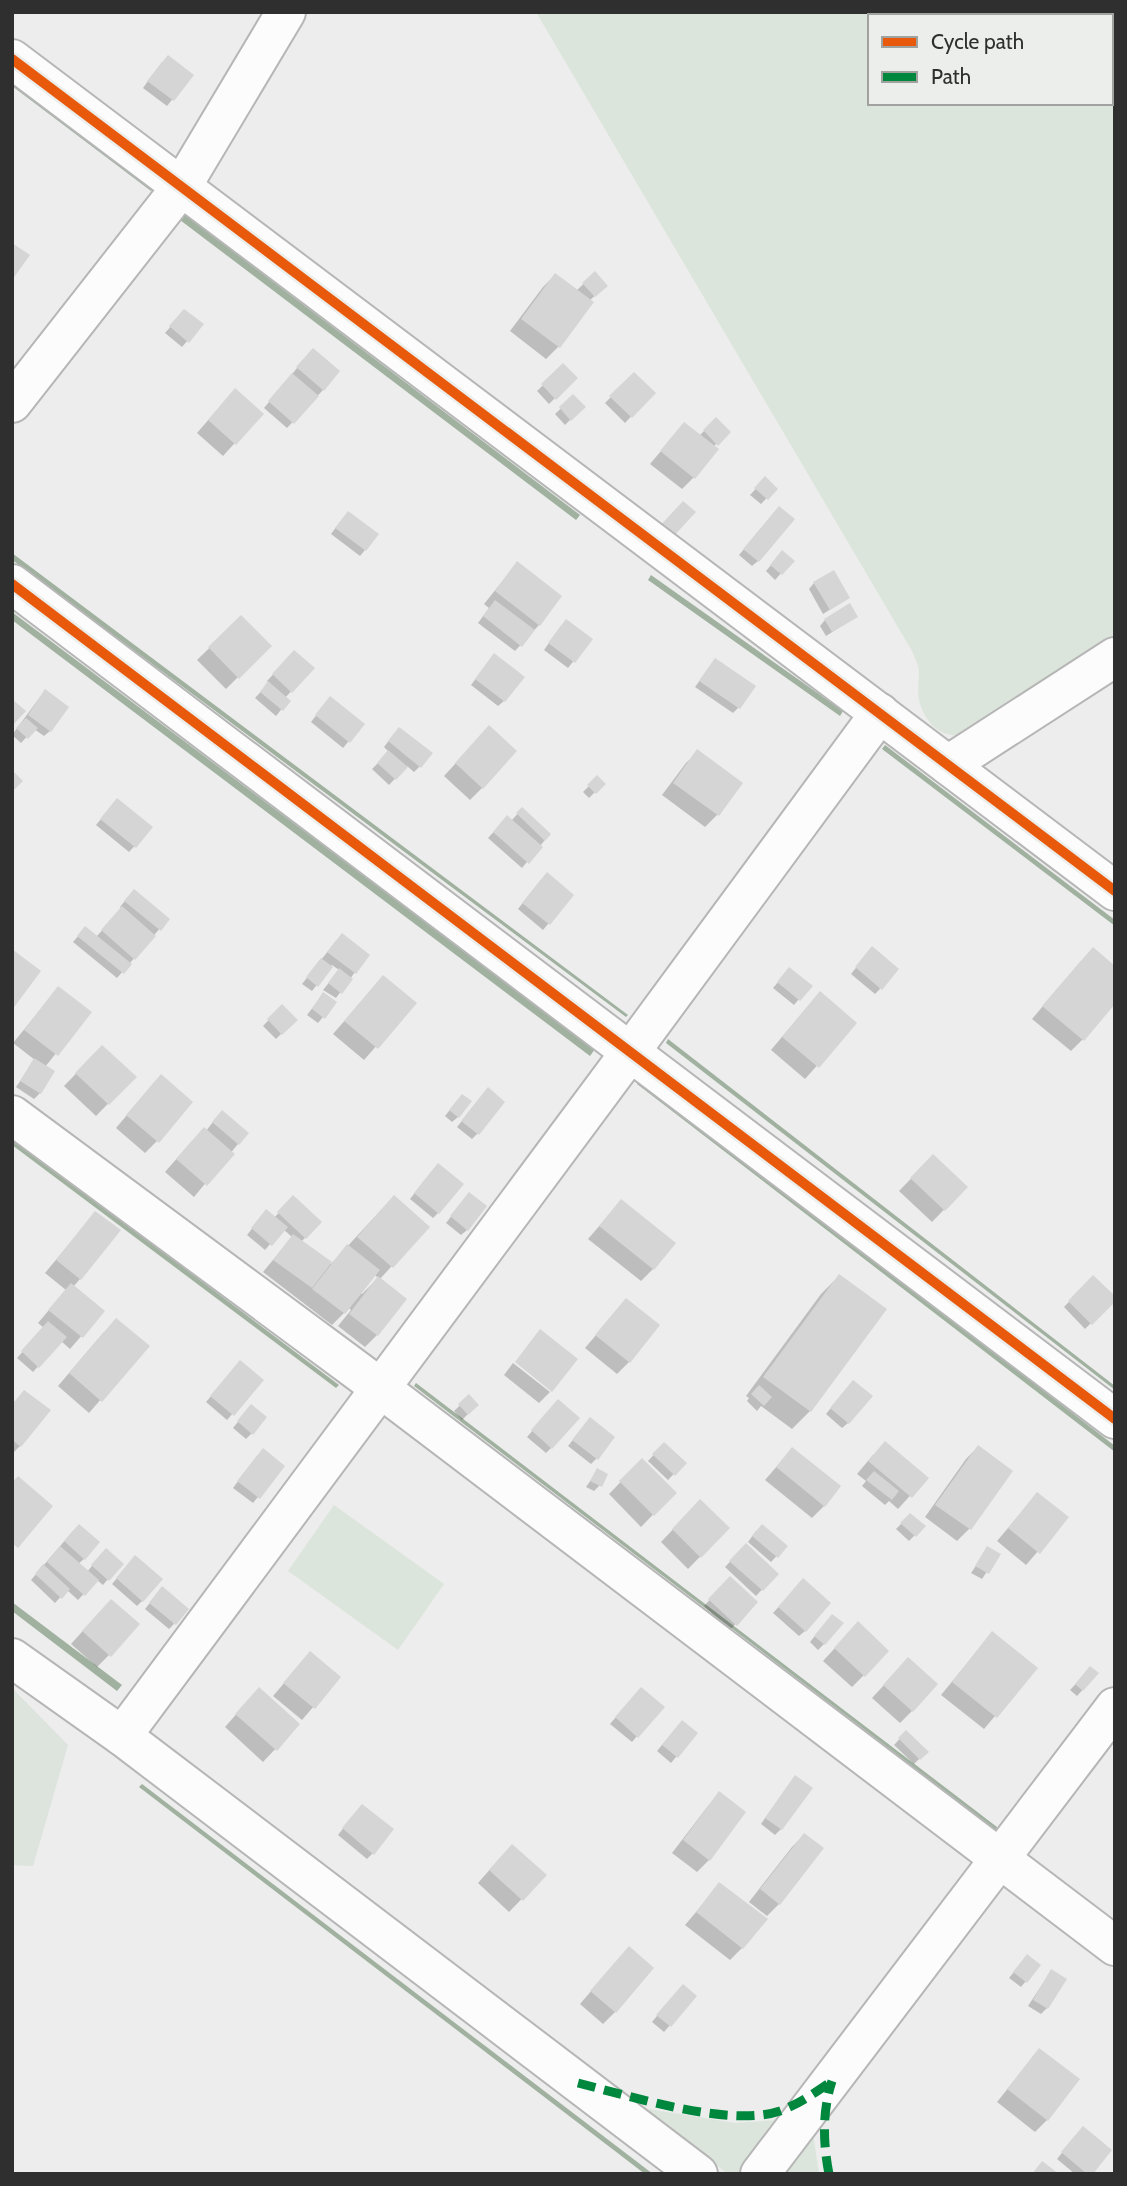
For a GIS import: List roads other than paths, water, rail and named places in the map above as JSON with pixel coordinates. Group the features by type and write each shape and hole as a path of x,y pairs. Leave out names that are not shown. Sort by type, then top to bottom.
{"street":[{"path":"12,404 182,186 286,12"},
{"path":"12,59 1115,891"},
{"path":"12,584 1115,1419"},
{"path":"948,765 1115,657"},
{"path":"122,1736 880,713"},
{"path":"12,1115 380,1388 1115,1946"},
{"path":"12,1658 122,1736 698,2174"},
{"path":"760,2174 1115,1707"}]}
